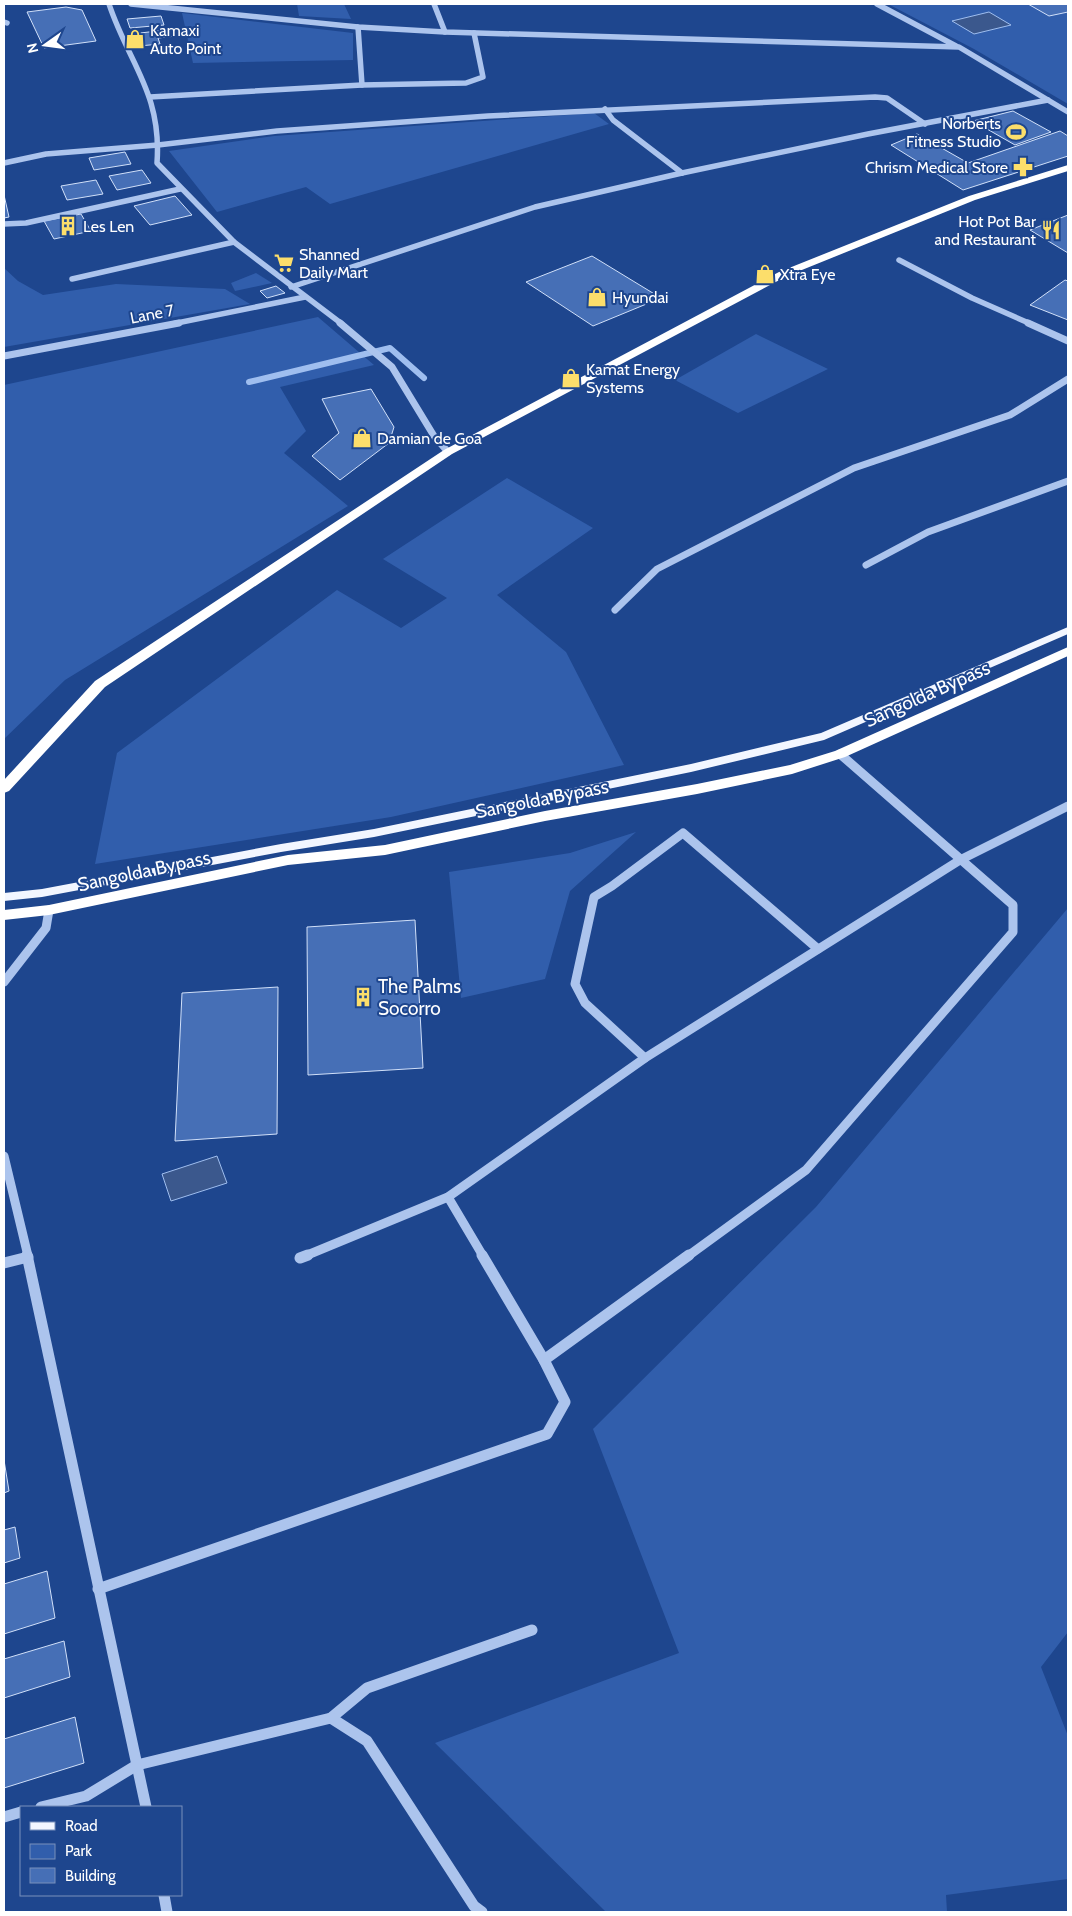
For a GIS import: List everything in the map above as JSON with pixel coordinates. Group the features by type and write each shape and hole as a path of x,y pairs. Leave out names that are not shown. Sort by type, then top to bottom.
{"highway":[{"path":"4,788 100,684 448,452 783,274 972,198 1068,168"},
{"name":"Sangolda Bypass","path":"4,915 48,910 288,860 384,850 545,816 697,789 792,769 840,754 1068,651"}],"main road":[{"name":"Sangolda Bypass","path":"4,897 42,893 281,848 374,834 691,768 824,736 1068,630"}],"street":[{"path":"109,4 113,18 150,97 158,145 157,162 180,189 234,242 360,339 392,367 434,436 448,452"},
{"path":"131,4 156,5 358,27 445,32 959,47"},
{"path":"434,4 445,32"},
{"path":"877,4 959,47 1068,112"},
{"path":"358,27 362,84"},
{"path":"150,97 362,84 466,83 483,77 474,33"},
{"path":"4,163 46,154 158,145 276,131 605,109 875,97 888,98 925,124"},
{"path":"292,287 535,208 682,173 1048,100"},
{"path":"605,109 613,120 682,173"},
{"path":"4,224 26,223 180,189"},
{"path":"72,279 234,242"},
{"path":"899,260 972,298 1068,341"},
{"name":"Lane 7","path":"4,356 253,309 305,297"},
{"path":"615,610 657,569 854,468 1010,415 1068,379"},
{"path":"866,565 928,532 1068,480"},
{"path":"544,1360 806,1170 1013,932 1013,905 840,754"},
{"path":"300,1258 448,1197 645,1058 960,860 1068,806"},
{"path":"645,1058 585,1003 574,984 594,898 683,833 818,949"},
{"path":"4,982 46,928 48,910"},
{"path":"4,1156 28,1257 146,1806"},
{"path":"98,1589 547,1434 565,1402 544,1360 448,1197"},
{"path":"4,1264 28,1257"},
{"path":"45,1806 86,1796 137,1765 331,1718 367,1688 532,1630"},
{"path":"331,1718 367,1741 474,1906 482,1912"},
{"path":"4,1817 20,1812"},
{"path":"164,1896 167,1912"}],"green space":[{"path":"297,4 344,4 351,19 299,16"},
{"path":"888,4 1068,4 1068,104 974,49"},
{"path":"182,13 353,33 353,60 193,63"},
{"path":"594,113 609,124 330,204 306,187 217,212 169,151 274,136"},
{"path":"4,268 18,281 43,295 116,284 225,289 250,304 4,347"},
{"path":"256,273 272,283 235,291 231,283"},
{"path":"318,317 374,365 280,387 306,431 284,453 348,506 65,680 4,739 4,385"},
{"path":"756,334 828,369 738,413 675,380"},
{"path":"507,478 593,528 497,595 566,652 624,765 391,817 95,864 117,753 337,590 401,628 447,598 383,559"},
{"path":"636,832 570,891 545,979 461,998 449,872 570,853"},
{"path":"1068,908 1068,1632 1041,1667 1068,1736 1068,1879 946,1895 947,1912 606,1912 435,1743 679,1653 593,1429 816,1207"}],"shaded area":[{"path":"989,12 1011,25 974,34 952,21"},
{"path":"217,1156 227,1183 171,1201 162,1174"}],"building":[{"path":"1028,4 1068,4 1068,12 1049,16"},
{"path":"66,7 82,10 96,41 44,48 27,12"},
{"path":"161,16 164,25 130,28 127,19"},
{"path":"174,29 176,36 158,38 160,44 139,46 138,42 134,42 132,34"},
{"path":"1013,111 1051,132 1015,145 973,121"},
{"path":"1060,131 1068,136 1068,156 963,190 891,145 917,134 968,163"},
{"path":"125,152 131,164 94,170 89,158"},
{"path":"142,170 151,183 117,190 109,176"},
{"path":"96,180 103,194 67,200 61,186"},
{"path":"4,195 9,217 4,218"},
{"path":"175,196 192,215 150,225 134,206"},
{"name":"Les Len","path":"81,214 91,231 54,239 44,221"},
{"path":"1068,215 1068,253 1030,230"},
{"path":"592,256 661,298 593,326 526,282"},
{"path":"1065,280 1068,281 1068,320 1030,305"},
{"path":"276,286 285,293 267,298 260,291"},
{"name":"Damian de Goa","path":"371,389 394,427 389,443 340,480 312,456 339,433 322,399"},
{"name":"The Palms Socorro","path":"415,920 423,1068 308,1075 307,927"},
{"path":"278,987 277,1134 175,1141 182,993"},
{"path":"4,1460 9,1491 4,1493"},
{"path":"15,1527 20,1558 4,1563 4,1530"},
{"path":"47,1571 55,1618 4,1634 4,1584"},
{"path":"64,1641 70,1677 4,1698 4,1659"},
{"path":"75,1717 84,1763 4,1788 4,1739"}],"waterway":[{"path":"249,382 390,348 424,378"}],"place":[{"name":"Kamaxi Auto Point","path":"135,39"},
{"name":"Norberts Fitness Studio","path":"1016,132"},
{"name":"Chrism Medical Store","path":"1023,167"},
{"name":"Les Len","path":"68,226"},
{"name":"Hot Pot Bar and Restaurant","path":"1051,230"},
{"name":"Shanned Daily Mart","path":"284,263"},
{"name":"Xtra Eye","path":"765,274"},
{"name":"Hyundai","path":"597,297"},
{"name":"Kamat Energy Systems","path":"571,378"},
{"name":"Damian de Goa","path":"362,438"},
{"name":"The Palms Socorro","path":"363,997"}]}
